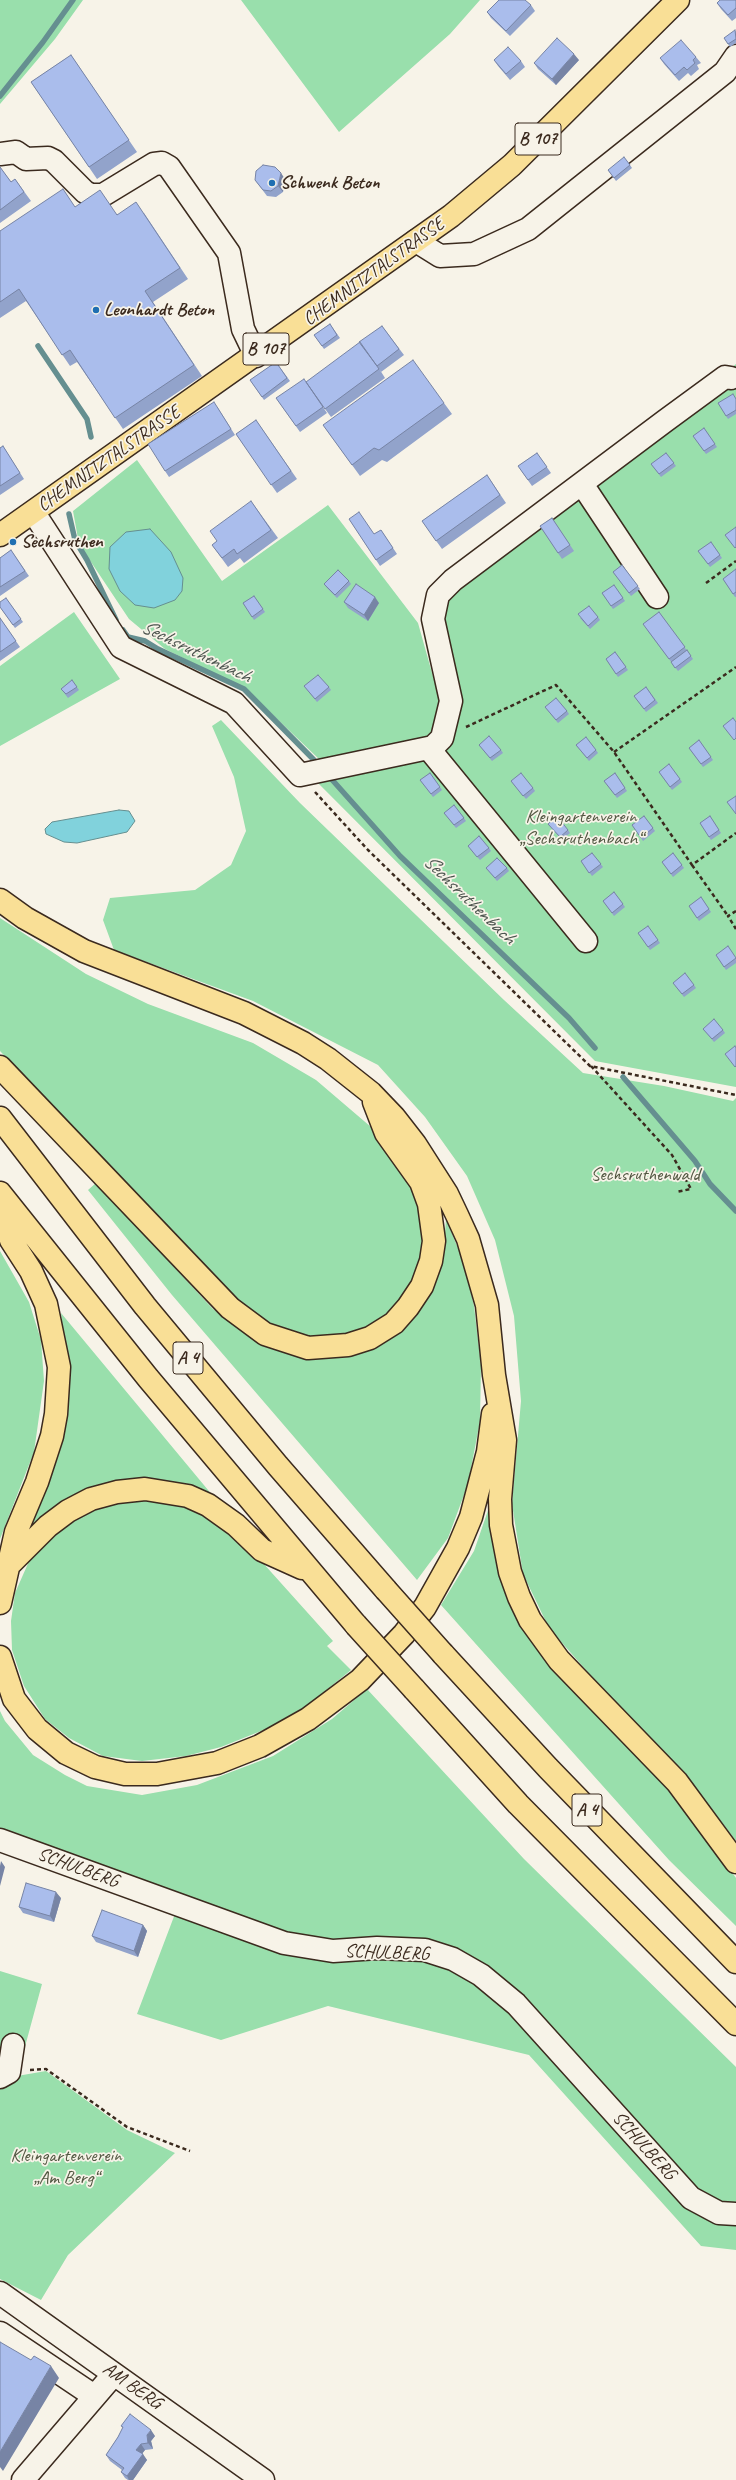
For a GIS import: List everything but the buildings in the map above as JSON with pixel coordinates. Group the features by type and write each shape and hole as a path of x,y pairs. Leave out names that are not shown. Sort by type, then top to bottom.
{"main road":[{"name":"CHEMNITZTALSTRASSE","path":"0,535 34,513 256,356 451,216 512,165 678,0"},
{"path":"0,900 48,932 84,951 222,1004 276,1028 328,1058 371,1093 394,1117 433,1171 447,1194 468,1239 487,1305 494,1375 505,1440 500,1499 505,1553 519,1597 530,1620 559,1660 677,1782 736,1862"},
{"path":"0,1067 230,1308 265,1334 308,1348 348,1345 370,1338 394,1323 408,1307 422,1286 431,1261 434,1241 429,1204 421,1182 386,1133 371,1093"},
{"name":"A 4","path":"0,1118 146,1306 278,1466 386,1590 548,1768 736,1962"},
{"name":"A 4","path":"0,1193 148,1378 308,1570 356,1625 518,1804 736,2024"},
{"path":"0,1207 11,1240 31,1271 46,1304 59,1367 56,1414 52,1436 37,1482 16,1532 11,1563 0,1603"},
{"path":"0,1656 14,1698 37,1729 66,1753 110,1771 141,1775 195,1768 239,1756 280,1735 335,1700 383,1658 417,1618 442,1578 458,1548 481,1485 493,1422 494,1375"},
{"path":"11,1563 48,1526 68,1511 91,1499 117,1492 145,1489 188,1496 208,1505 236,1525 262,1550 308,1570"}],"street":[{"path":"416,241 440,256 474,254 528,229 725,72 736,56"},
{"path":"0,154 16,152 26,159 48,158 54,161 85,192 91,195 103,195 154,164 162,163 169,167 229,253 243,329 256,356"},
{"path":"436,744 451,701 433,619 438,595 459,575 725,377 731,378"},
{"path":"582,484 657,597"},
{"path":"34,513 121,646 234,703 300,775 436,744"},
{"path":"436,744 586,941"},
{"name":"SCHULBERG","path":"0,1840 284,1943 333,1951 377,1948 425,1950 453,1959 481,1975 516,2004 691,2198 719,2213 736,2214"},
{"path":"5,2074 13,2046"},
{"name":"AM BERG","path":"0,2293 263,2480"},
{"path":"0,2333 94,2396"},
{"path":"23,2480 114,2374"}],"path":[{"path":"706,582 736,561"},
{"path":"614,752 736,667"},
{"path":"436,744 556,685 614,752 736,929"},
{"path":"300,775 368,850 590,1066 672,1155 690,1189 676,1192"},
{"path":"692,864 736,833"},
{"path":"728,916 736,911"},
{"path":"590,1066 736,1095"},
{"path":"5,2074 46,2069 127,2127 190,2151"}],"green space":[{"path":"0,0 83,0 55,39 0,104"},
{"path":"241,0 480,0 450,34 339,132"},
{"name":"Kleingartenverein „Sechsruthenbach“","path":"736,364 736,1087 595,1061 315,780 423,758 448,749 457,704 441,616 443,594"},
{"path":"137,460 222,581 328,505 418,623 441,705 433,736 321,761 246,689 165,649 129,619 79,544 73,511"},
{"path":"74,612 120,679 0,746 0,666"},
{"name":"Sechsruthenwald","path":"221,720 300,803 504,1000 583,1073 664,1086 733,1101 736,1098 736,1841 683,1771 592,1677 549,1628 523,1574 512,1504 521,1401 514,1316 495,1240 467,1176 425,1117 378,1065 253,1001 114,950 103,920 110,898 195,890 231,865 246,831 234,777 212,726"},
{"path":"0,918 86,974 148,1004 253,1043 316,1080 371,1127 407,1175 422,1218 423,1258 409,1292 380,1320 352,1335 311,1340 270,1326 239,1305 0,1051"},
{"path":"96,1183 213,1309 248,1334 382,1342 412,1320 429,1297 443,1261 446,1219 464,1263 474,1306 481,1365 480,1421 468,1484 448,1538 417,1580 172,1295 88,1190"},
{"path":"0,1251 29,1302 41,1340 44,1381 34,1452 0,1539"},
{"path":"61,1313 213,1496 148,1480 24,1535 65,1348"},
{"path":"494,1493 510,1595 671,1788 736,1878 736,1926 669,1860 441,1605 474,1551"},
{"path":"152,1497 189,1506 227,1529 263,1563 333,1641 327,1646 351,1670 308,1705 266,1729 221,1747 186,1756 142,1761 103,1756 69,1738 45,1719 24,1686 12,1650 11,1621 15,1593 30,1559 40,1546 85,1510 118,1500"},
{"path":"367,1689 524,1859 736,2067 736,2250 701,2246 529,2055 328,2006 221,2040 137,2014 181,1898 0,1831 0,1711 5,1721 33,1755 65,1775 87,1786 142,1795 197,1785 273,1756 332,1719"},
{"name":"Kleingartenverein „Am Berg“","path":"0,1971 42,1984 17,2076 46,2071 127,2130 175,2153 68,2255 41,2300 0,2279"}],"water":[{"path":"150,529 171,552 183,578 182,591 175,600 154,608 135,605 120,591 109,569 110,547 126,532"},
{"path":"119,810 129,811 135,821 127,832 77,843 64,842 46,834 45,829 52,822"}],"waterway":[{"path":"0,96 43,42 73,0"},
{"name":"Sechsruthenbach","path":"38,346 87,419 91,437"},
{"name":"Sechsruthenbach","path":"69,514 75,540 87,560 116,620"},
{"name":"Sechsruthenbach","path":"123,630 128,637 145,641 158,649 244,689 314,760"},
{"name":"Sechsruthenbach","path":"327,774 400,856 569,1018 595,1048"},
{"name":"Sechsruthenbach","path":"623,1077 695,1161 710,1184 736,1211"}],"place":[{"name":"Schwenk Beton","path":"272,183"},
{"name":"Leonhardt Beton","path":"96,310"},
{"name":"Sechsruthen","path":"13,542"}]}
